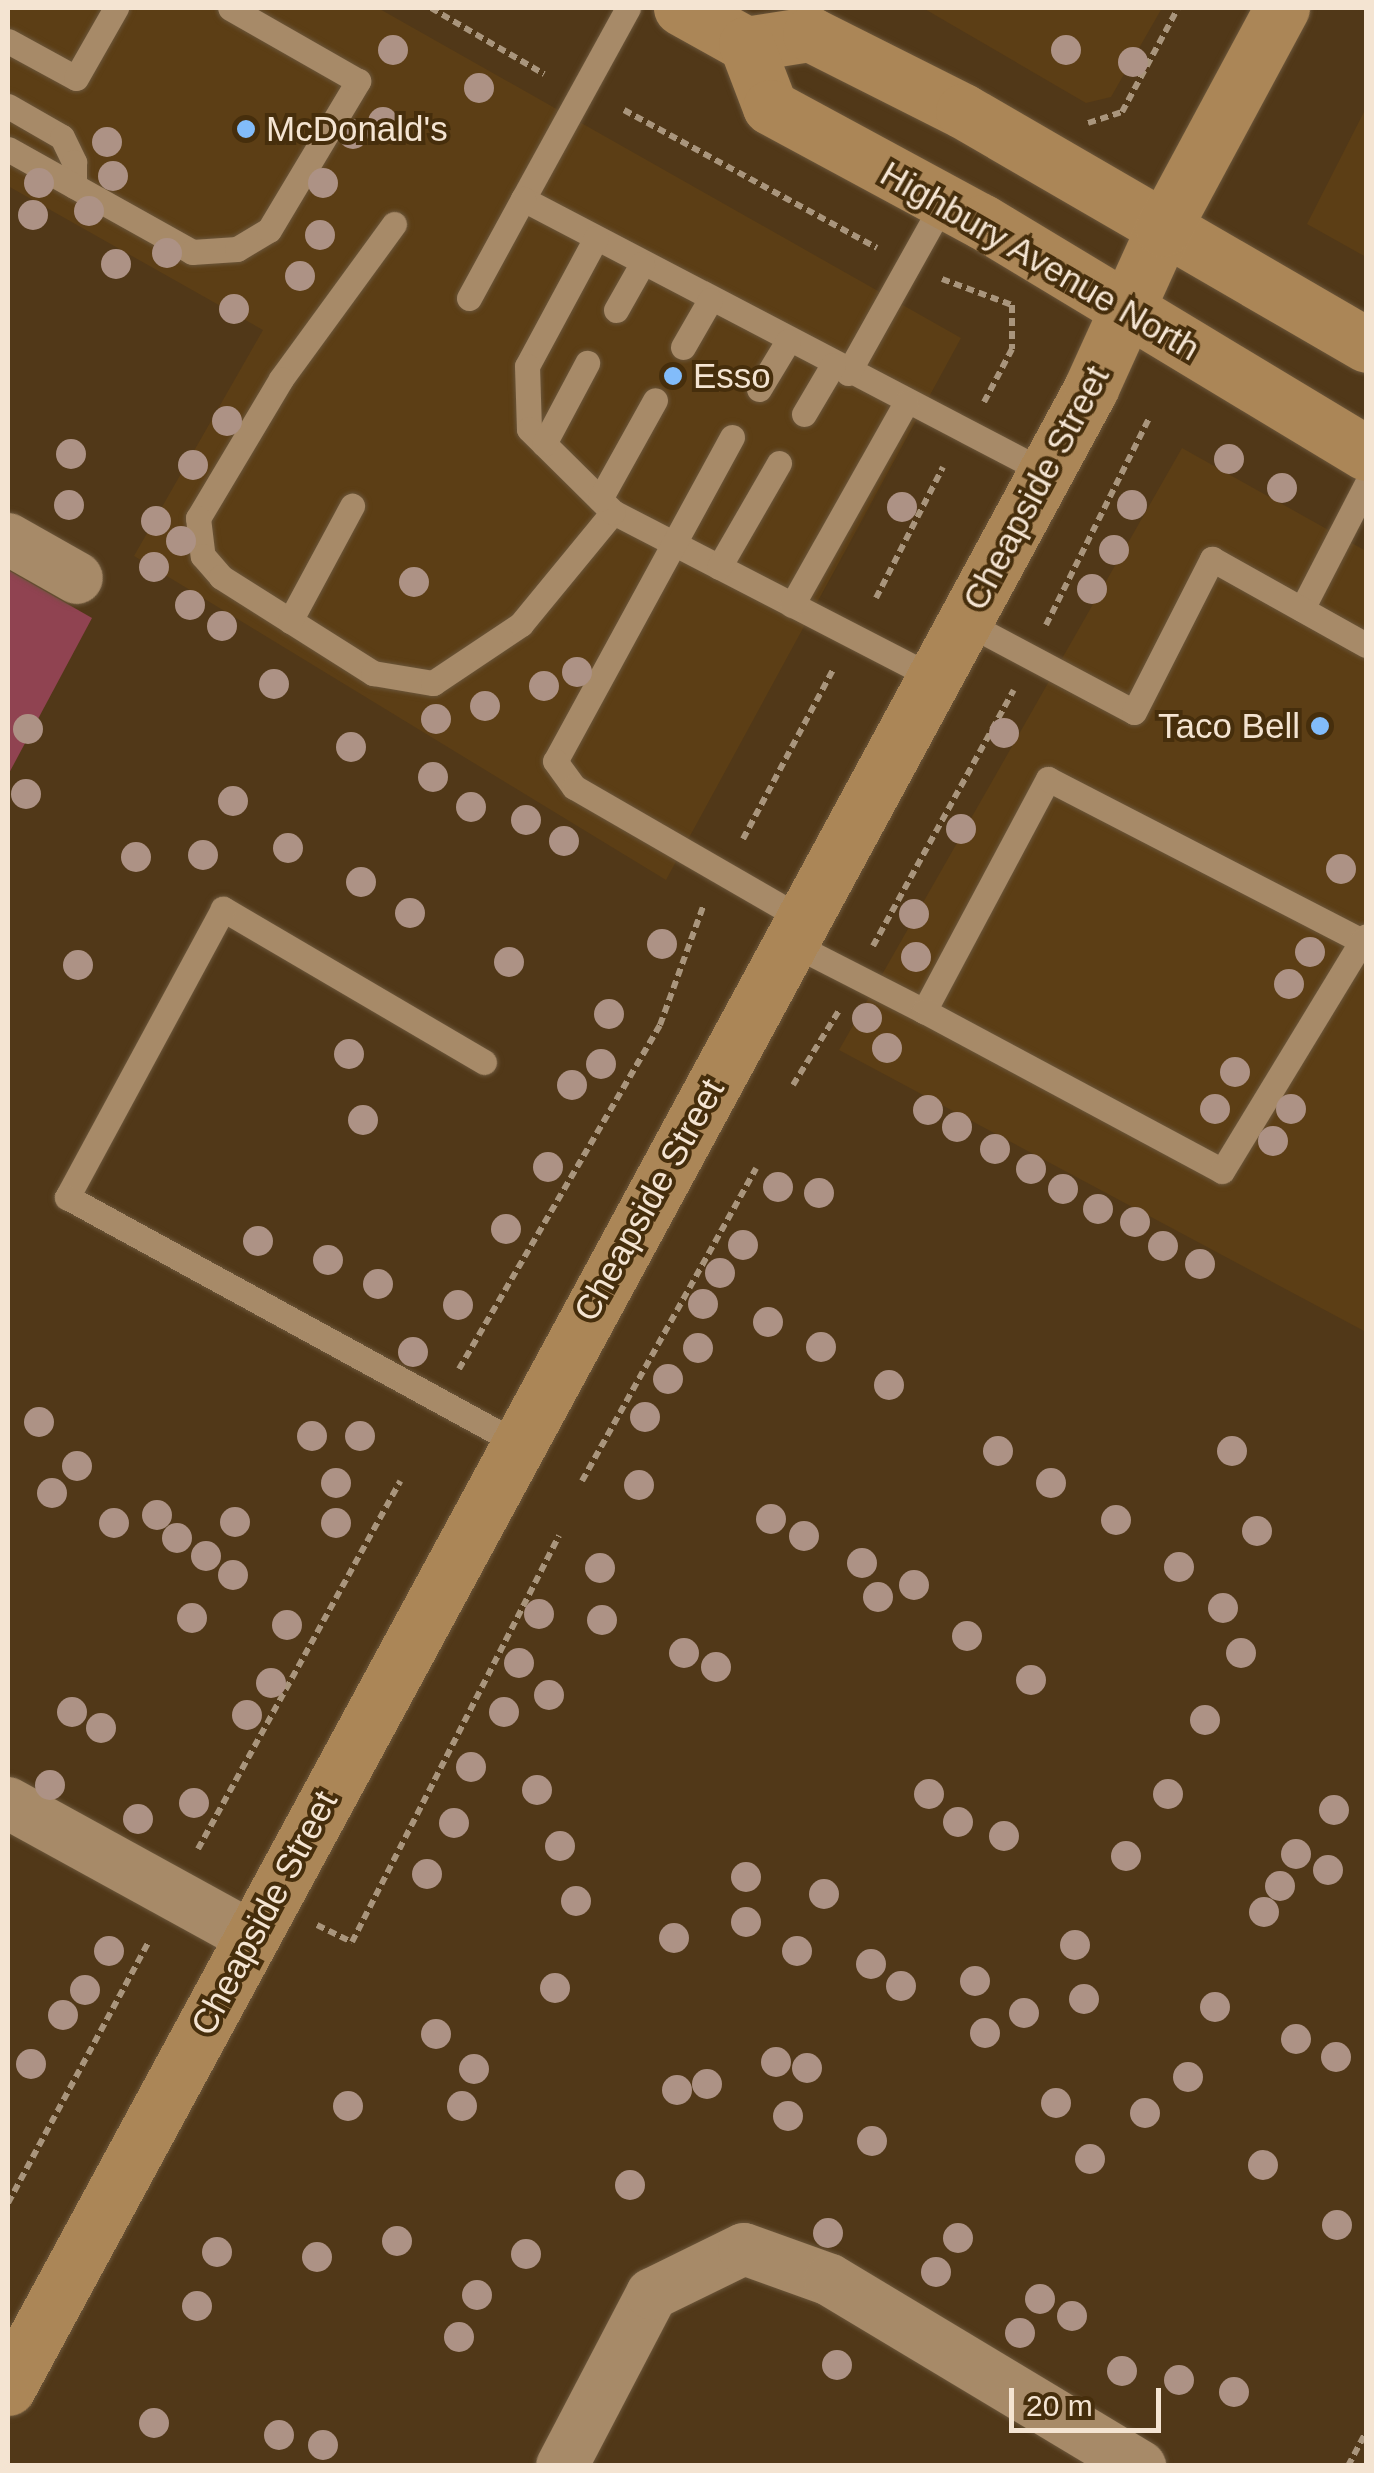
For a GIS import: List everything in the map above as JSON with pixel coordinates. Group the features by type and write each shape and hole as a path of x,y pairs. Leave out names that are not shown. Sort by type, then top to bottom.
{"street":[{"name":"Cheapside Street","path":"8,2388 276,1926 517,1443 1046,472 1163,229 1282,8"},
{"name":"Highbury Avenue North","path":"709,19 810,34 963,112 1365,341"},
{"name":"Highbury Avenue North","path":"709,19 770,107 944,201 1366,453"},
{"path":"8,540 78,578"},
{"path":"8,1803 276,1926"},
{"path":"562,2466 652,2294 744,2249 830,2280 1140,2466"}],"lane":[{"path":"8,41 76,78 116,8"},
{"path":"8,149 192,252 237,248 269,230 358,82 266,16 230,8"},
{"path":"469,298 628,8"},
{"path":"8,106 62,136 74,162 74,186"},
{"path":"523,199 840,369 1046,472"},
{"path":"804,414 840,369 910,266 944,201"},
{"path":"394,224 281,379 198,518 203,556 221,577 373,674 433,683 520,624 606,506 656,400"},
{"path":"596,238 527,366 529,429 606,506 934,678"},
{"path":"616,310 642,264"},
{"path":"684,347 710,300"},
{"path":"760,389 788,341"},
{"path":"544,444 587,362"},
{"path":"792,605 906,403"},
{"path":"732,437 671,542 555,761 574,788 924,1011 1222,1171 1364,939 1048,779 924,1011"},
{"path":"719,567 779,463"},
{"path":"1302,609 1366,485"},
{"path":"290,621 352,506"},
{"path":"964,622 1134,712 1212,559 1366,644"},
{"path":"484,1062 223,909 67,1197 517,1443"}],"path":[{"path":"431,8 544,74"},
{"path":"1075,127 1122,112 1178,8"},
{"path":"624,110 910,266 1012,304 1012,348 984,403"},
{"path":"876,598 944,467"},
{"path":"740,845 838,660"},
{"path":"450,1384 660,1024 703,907"},
{"path":"793,1085 843,1003"},
{"path":"582,1481 756,1168"},
{"path":"188,1867 400,1481"},
{"path":"276,1926 352,1942 559,1536"},
{"path":"8,2204 158,1924"},
{"path":"1348,2466 1366,2432"}],"shaded area":[{"path":"8,8 378,8 961,338 666,880 134,556 263,330 8,186"},
{"path":"923,8 1162,8 1111,97 1086,103"},
{"path":"1366,108 1366,257 1307,224"},
{"path":"1182,448 1366,551 1366,1332 839,1050"},
{"path":"8,570 92,618 8,775"}],"place":[{"name":"McDonald's","path":"246,129"},
{"name":"Esso","path":"673,376"},
{"name":"Taco Bell","path":"1320,726"}]}
